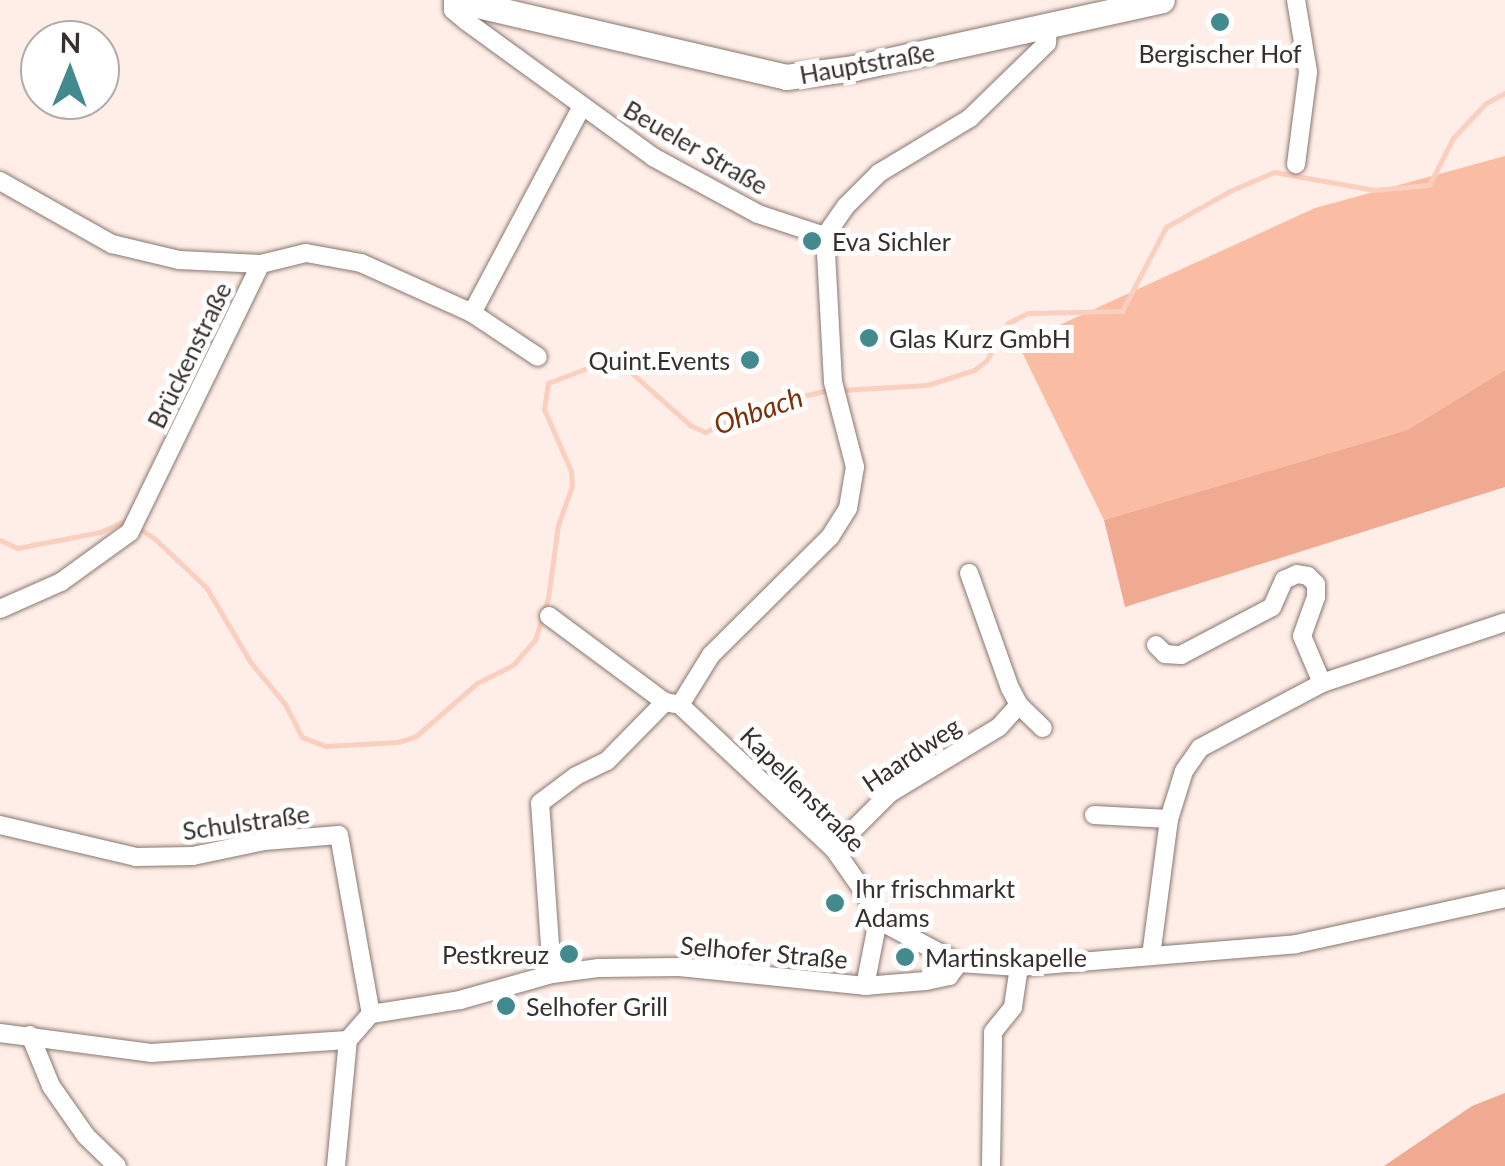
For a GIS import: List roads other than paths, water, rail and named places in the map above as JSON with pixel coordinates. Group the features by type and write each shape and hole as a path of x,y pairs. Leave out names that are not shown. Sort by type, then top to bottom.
{"main road":[{"name":"Hauptstraße","path":"454,0 786,78 1062,16 1162,0"}],"street":[{"name":"Beueler Straße","path":"454,0 454,10 466,21 653,156 758,214 826,236"},
{"path":"1296,0 1308,72 1296,164"},
{"path":"552,974 540,803 576,776 606,761 672,703 711,655 830,537 848,508 856,467 834,389 826,236 846,206 879,174 970,118 1047,42 1062,16"},
{"path":"472,313 582,106"},
{"path":"0,181 112,244 179,260 261,264"},
{"name":"Brückenstraße","path":"0,609 60,582 133,525 261,264 306,253 362,263 472,313 538,357"},
{"path":"969,573 1019,705 1043,728"},
{"path":"1156,645 1165,654 1181,655 1272,607 1284,580 1297,574 1308,576 1316,584 1316,597 1302,636 1322,684"},
{"path":"549,616 672,703"},
{"path":"1151,956 1169,820 1184,771 1200,748 1322,684 1505,622"},
{"name":"Kapellenstraße","path":"672,703 834,850 878,920 959,963"},
{"name":"Haardweg","path":"834,850 890,793 999,727 1019,705"},
{"path":"1094,816 1169,820"},
{"name":"Schulstraße","path":"0,825 136,857 193,856 264,841 339,835 371,1014"},
{"name":"Selhofer Straße","path":"371,1014 486,995 552,974 680,967 865,986 926,982 948,976 959,963 1019,967 1296,944 1505,898"},
{"path":"865,986 878,920"},
{"path":"991,1166 993,1032 1013,1007 1019,967"},
{"path":"336,1166 348,1040 371,1014"},
{"path":"0,1033 151,1053 348,1040"},
{"path":"30,1034 51,1086 86,1136 117,1166"}],"waterway":[{"name":"Ohbach","path":"841,390 927,385 974,370 986,361 1008,323 1028,313 1122,311 1166,227 1230,191 1274,172 1374,190 1429,185 1453,138 1486,103 1505,93"},
{"name":"Ohbach","path":"0,540 17,548 100,532 127,520 155,539 206,587 251,663 285,704 302,737 326,746 398,742 416,736 477,683 513,665 535,640 548,598 558,525 572,486 571,471 544,409 548,383 606,361 626,368 690,425 705,432 765,404 830,390"}],"place":[{"name":"Bergischer Hof","path":"1220,22"},
{"name":"Eva Sichler","path":"812,241"},
{"name":"Glas Kurz GmbH","path":"869,338"},
{"name":"Quint.Events","path":"750,360"},
{"name":"Ihr frischmarkt Adams","path":"835,903"},
{"name":"Pestkreuz","path":"569,954"},
{"name":"Martinskapelle","path":"905,957"},
{"name":"Selhofer Grill","path":"506,1006"}]}
